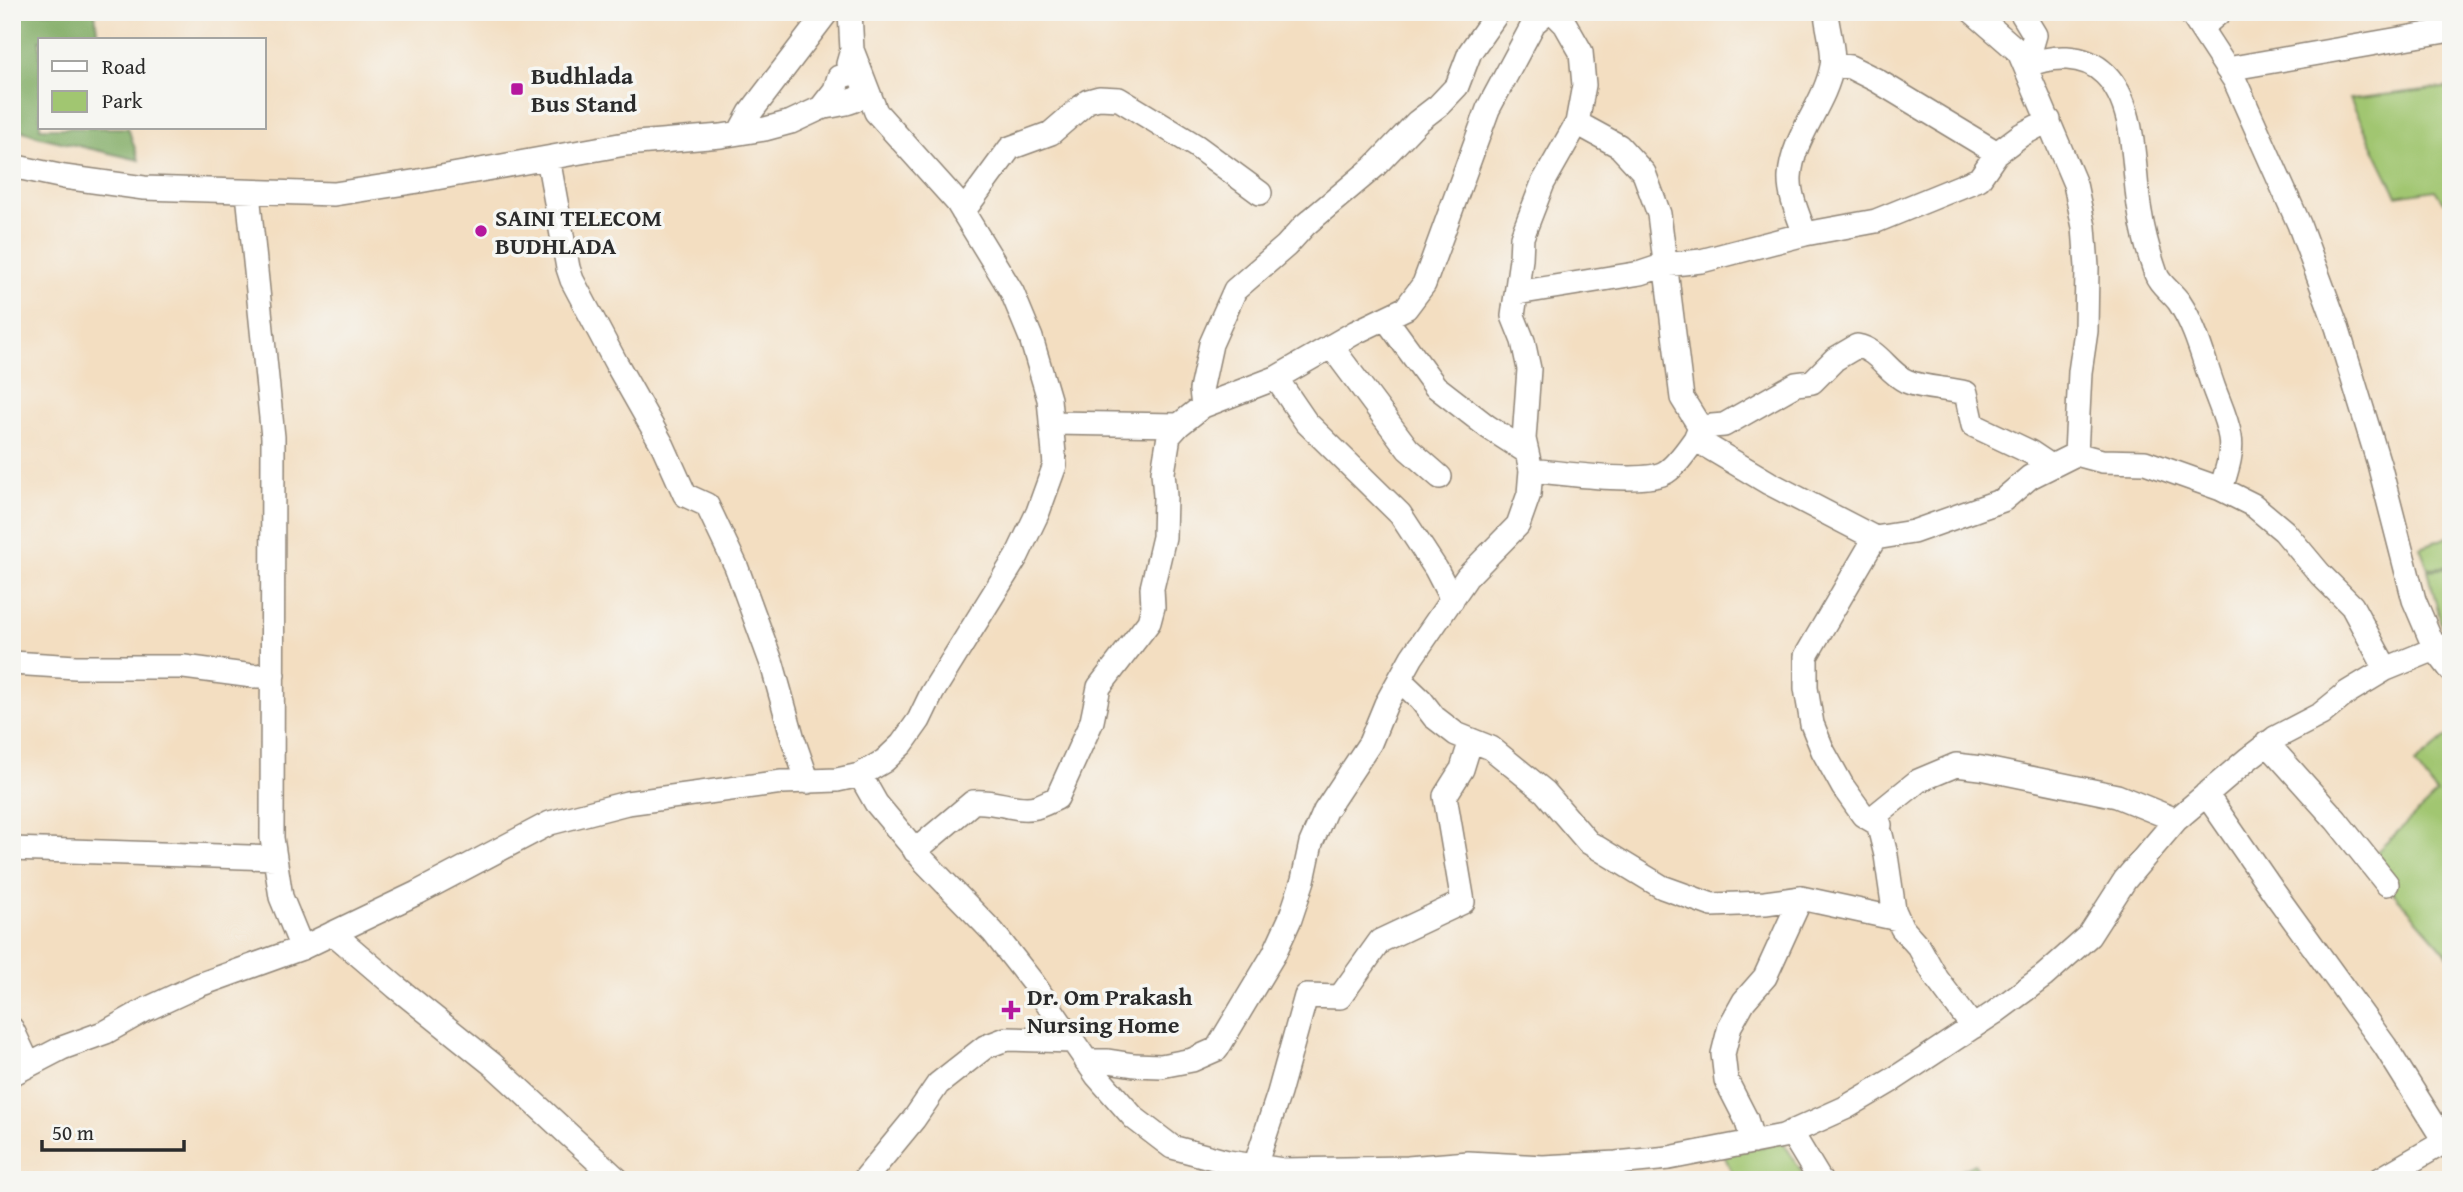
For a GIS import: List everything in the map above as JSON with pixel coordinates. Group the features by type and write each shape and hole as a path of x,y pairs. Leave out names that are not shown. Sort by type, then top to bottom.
{"street":[{"path":"738,133 750,113 827,12"},
{"path":"849,90 852,50 850,12"},
{"path":"1203,406 1200,390 1211,344 1235,290 1305,225 1375,166 1417,122 1457,86 1469,52 1498,12"},
{"path":"915,851 974,802 984,800 1034,808 1057,798 1092,721 1099,687 1149,622 1153,607 1152,588 1164,537 1163,472 1169,436 1203,406 1276,378 1356,332 1406,308 1424,284 1488,109 1534,23 1547,12"},
{"path":"1086,1062 1108,1061 1161,1066 1192,1060 1217,1049 1274,954 1290,919 1311,844 1325,811 1370,743 1386,704 1412,657 1467,577 1518,525 1529,494 1529,461 1524,439 1529,369 1523,341 1513,316 1522,237 1532,208 1577,123 1584,85 1581,52 1564,24 1553,12"},
{"path":"1805,234 1794,203 1790,177 1798,144 1833,65 1826,12"},
{"path":"1973,12 2019,52 2075,184 2084,227 2087,267 2086,331 2080,372 2076,454"},
{"path":"2021,12 2035,35 2065,57"},
{"path":"2220,12 2195,20 2235,81 2299,224 2337,327 2379,464 2414,600 2443,646 2451,670"},
{"path":"2227,69 2451,30"},
{"path":"2026,66 2035,35"},
{"path":"2026,66 2040,60 2065,57 2089,62 2106,74 2120,94 2131,134 2140,212 2156,277 2179,301 2191,325 2231,439 2228,467 2221,489"},
{"path":"1833,65 1850,67 1876,80 1997,153"},
{"path":"12,166 64,177 144,188 334,194 625,144 738,133 791,122 821,108 849,90"},
{"path":"12,1029 20,1069 62,1048 106,1032 199,985 333,933 417,893 550,823 627,803 782,782 837,780 860,775 884,761 908,736 1017,556 1038,512 1055,465 1046,387 1031,338 1012,292 963,212 922,161 876,112 849,90"},
{"path":"963,212 1010,148 1051,134 1088,101 1100,98 1119,99 1196,146 1260,192"},
{"path":"1517,293 1641,274 1665,265 1701,261 1805,234 1876,221 1979,179 1997,153 2021,135 2049,120"},
{"path":"1577,123 1619,146 1644,173 1659,214 1682,398 1697,433 1769,483 1875,538 1913,532 2003,500 2030,477 2076,454 2102,461 2145,462 2221,489 2253,505 2284,531 2319,574 2352,606 2386,669"},
{"path":"548,158 572,280 663,446 685,495 707,505 736,566 772,664 808,782"},
{"path":"248,193 273,437 272,838 281,897 302,947"},
{"path":"1387,319 1435,386 1529,461 1599,476 1654,477 1667,471 1697,433 1724,425 1796,384 1812,382 1835,359 1857,346 1867,348 1905,380 1966,393 1972,425 2030,452 2051,466"},
{"path":"1331,346 1408,449 1440,477"},
{"path":"1276,378 1306,422 1400,513 1436,569 1452,600"},
{"path":"1051,423 1179,425"},
{"path":"1875,538 1807,656 1806,688 1812,724 1843,788 1863,815 1880,825"},
{"path":"860,775 876,803 915,851 993,932 1033,983 1086,1062 1135,1118 1172,1147 1283,1170 1408,1168 1468,1163 1487,1172 1616,1163 1669,1158 1753,1142 1791,1132 1845,1108 1973,1027 2045,976 2089,936 2125,880 2176,820 2267,743 2321,714 2348,692 2386,669 2443,646"},
{"path":"12,663 76,667 184,667 273,675"},
{"path":"1399,680 1421,700 1434,717 1456,734 1491,748 1545,792 1588,842 1662,887 1712,905 1765,903 1801,898 1898,919"},
{"path":"1255,1166 1306,996 1340,997 1380,941 1463,902 1446,796 1462,769 1471,740"},
{"path":"2267,743 2336,820 2387,884"},
{"path":"1973,1027 1902,928 1880,825 1875,815 1918,780 1956,765 2117,796 2176,820"},
{"path":"2206,794 2385,1046 2448,1140 2379,1180"},
{"path":"12,849 275,858"},
{"path":"1753,1142 1746,1119 1726,1080 1723,1054 1730,1026 1744,1000 1765,977 1801,898"},
{"path":"333,933 492,1064 618,1180"},
{"path":"864,1180 914,1119 938,1084 985,1047 1006,1039 1071,1041"},
{"path":"1791,1132 1820,1180"}],"green space":[{"path":"21,12 95,12 98,38 38,38 38,130 129,130 139,160 40,137 12,127 12,22"},
{"path":"2451,87 2451,199 2443,202 2435,190 2397,196 2350,99"},
{"path":"2451,536 2451,566 2428,568 2420,547"},
{"path":"2451,568 2451,641 2445,641 2428,570"},
{"path":"2451,733 2451,958 2366,862 2437,794 2415,764"},
{"path":"1783,1142 1807,1180 1735,1180 1724,1155"},
{"path":"1974,1164 1987,1180 1944,1180"}],"place":[{"name":"Budhlada Bus Stand","path":"517,89"},
{"name":"SAINI TELECOM BUDHLADA","path":"481,231"},
{"name":"Dr. Om Prakash Nursing Home","path":"1011,1010"}]}
